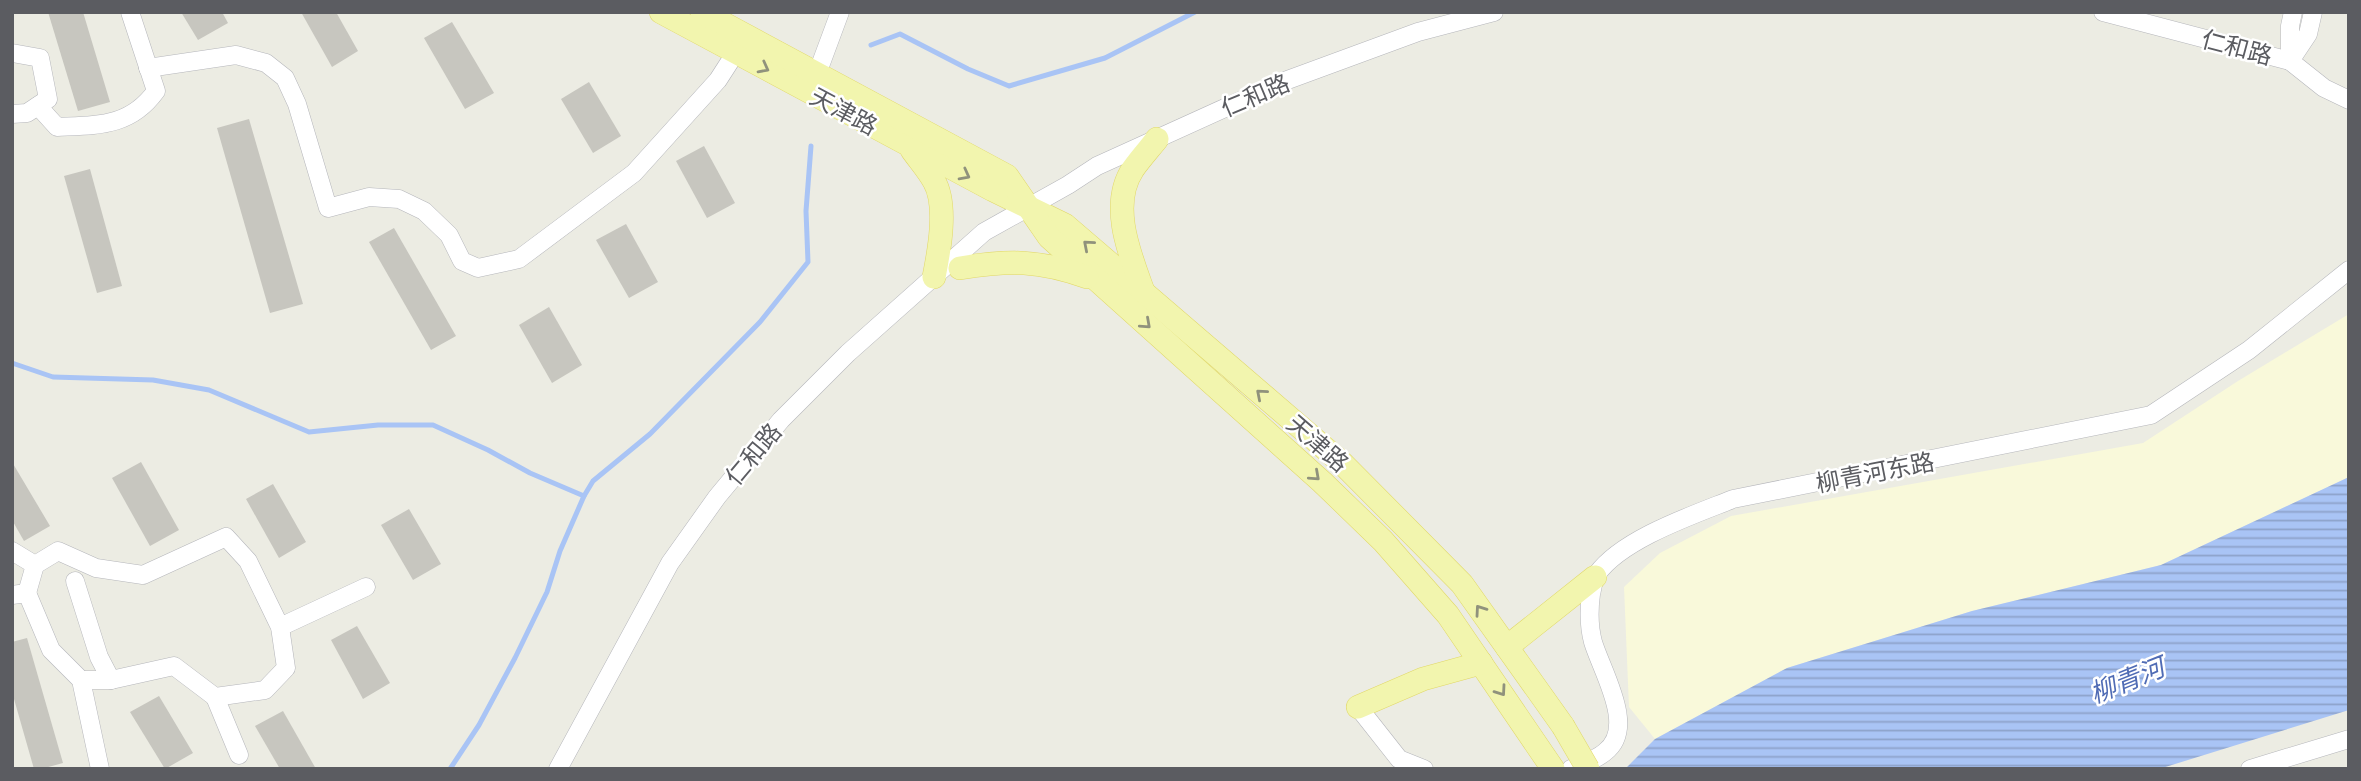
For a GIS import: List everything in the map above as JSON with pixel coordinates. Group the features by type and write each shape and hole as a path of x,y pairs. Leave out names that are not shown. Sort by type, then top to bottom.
{"main road":[{"name":"天津路","path":"661,12 908,145 1065,225 1342,463 1462,584 1563,726 1588,769"},
{"name":"天津路","path":"702,12 1007,176 1049,237 1312,473 1383,541 1448,615 1553,769"},
{"path":"1144,294 1125,241 1122,205 1131,172 1157,139"},
{"path":"908,145 936,183 942,220 941,246 933,277"},
{"path":"960,268 1016,261 1065,269 1097,280"},
{"path":"1507,647 1595,577"},
{"path":"1358,707 1423,680 1481,663"}],"street":[{"path":"38,106 57,127 111,124 144,107 156,91 130,12"},
{"path":"817,74 840,12"},
{"name":"仁和路","path":"569,769 678,569 725,503 797,417 864,351 960,268 990,238 1062,178 1092,158 1279,73 1415,23 1457,12"},
{"name":"仁和路","path":"558,769 670,563 717,497 780,420 848,353 984,232 1097,166 1282,82 1418,32 1494,12"},
{"name":"仁和路","path":"2103,12 2290,61 2324,88 2349,100"},
{"name":"仁和路","path":"2147,12 2245,39 2349,90"},
{"path":"2290,61 2290,26 2293,12"},
{"path":"2290,61 2308,34 2313,12"},
{"path":"148,68 236,55 267,63 285,78 297,104 328,208 369,197 400,199 424,211 449,235 462,261 478,268 519,259 634,173 718,80 736,52"},
{"path":"12,53 40,58 48,99 27,113 12,114"},
{"name":"柳青河东路","path":"1595,577 1608,562 1636,543 1679,520 1733,499 2151,415 2249,351 2349,270"},
{"path":"100,769 81,680 51,650 20,594 35,565 58,551 96,568 143,575 226,537 248,561 280,628 286,668 265,690 215,697"},
{"path":"12,551 35,565"},
{"path":"1571,769 1606,752 1617,734 1619,715 1592,640 1589,607 1595,577"},
{"path":"75,580 99,657 111,680"},
{"path":"280,628 366,587"},
{"path":"81,680 111,680 174,666 215,697 239,755"},
{"path":"1358,707 1399,759 1424,769"},
{"path":"2250,769 2349,739"}],"shaded area":[{"path":"2349,314 2349,477 2161,565 1972,611 1787,668 1655,739 1629,707 1624,587 1660,553 1731,516 2143,443 2238,381"}],"water":[{"name":"柳青河","path":"2349,477 2349,710 2159,769 1625,769 1655,739 1787,668 1972,611 2161,565"}],"building":[{"path":"48,12 83,12 110,102 78,111"},
{"path":"181,12 222,12 228,23 198,40"},
{"path":"301,12 336,12 358,51 332,67"},
{"path":"452,22 494,93 465,109 424,38"},
{"path":"589,82 621,136 593,153 561,99"},
{"path":"249,119 303,304 270,313 217,128"},
{"path":"704,146 735,203 707,218 676,161"},
{"path":"90,169 122,286 97,293 64,176"},
{"path":"626,224 658,282 629,298 596,240"},
{"path":"394,228 456,336 431,350 369,242"},
{"path":"549,307 582,365 552,383 519,325"},
{"path":"12,462 50,526 24,541 12,520"},
{"path":"141,462 179,530 150,546 112,478"},
{"path":"273,484 306,542 279,558 246,499"},
{"path":"409,509 441,564 413,580 381,525"},
{"path":"357,626 390,683 363,699 331,640"},
{"path":"27,638 63,763 41,769 34,769 12,692 12,642"},
{"path":"159,696 193,753 165,769 130,712"},
{"path":"283,711 316,769 280,769 255,726"}],"waterway":[{"path":"871,45 900,34 968,69 1009,86 1105,58 1195,12"},
{"path":"450,769 479,725 515,658 547,592 560,551 593,481 650,434 760,322 808,262 806,211 811,146"},
{"path":"12,363 53,377 153,380 209,390 309,432 378,425 433,425 530,473 584,496"}]}
